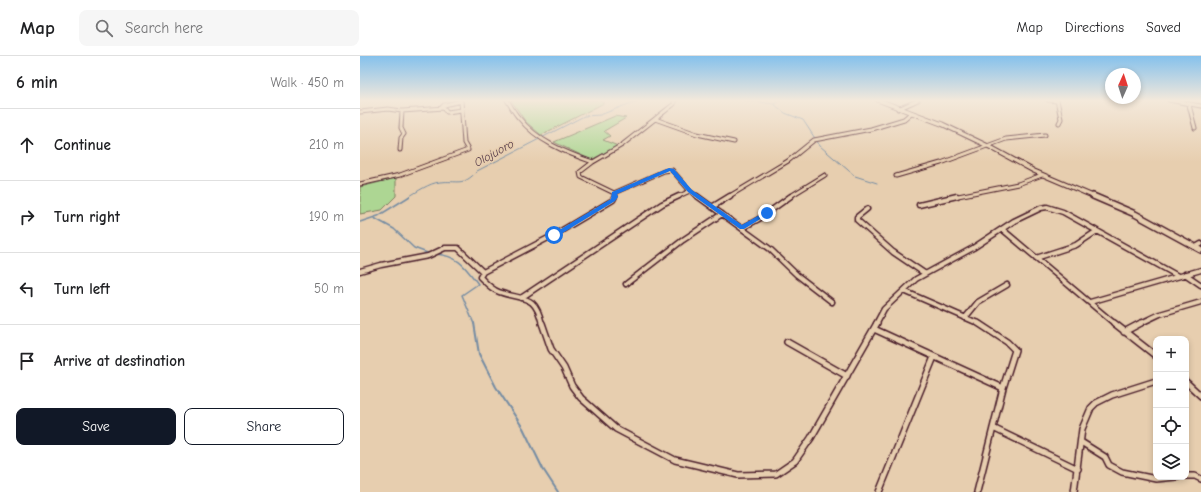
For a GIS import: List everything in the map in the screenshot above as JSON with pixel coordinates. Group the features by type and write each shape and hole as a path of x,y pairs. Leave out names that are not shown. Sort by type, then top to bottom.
{"street":[{"path":"400,150 401,138 404,134 401,128 401,120"},
{"path":"360,184 400,175 468,150 464,143 462,120"},
{"path":"521,120 544,139 572,155 593,162"},
{"path":"653,120 622,145 593,162 580,172 581,177 614,193 669,169 672,170 690,191 770,249 797,275 832,302"},
{"path":"659,120 697,134 734,142"},
{"path":"712,207 788,161 816,140 855,132 899,120"},
{"path":"931,120 988,146 1042,174 1135,214 1201,250"},
{"path":"1193,120 1195,128"},
{"path":"896,176 941,163 1006,140 1046,135"},
{"path":"920,205 1018,184 1042,174"},
{"path":"742,228 759,219 788,198 825,176"},
{"path":"521,298 662,204 690,191"},
{"path":"614,193 615,197 613,200 554,235 482,272 480,277 488,286 499,292 529,300 539,311 544,333 551,349 564,368 572,386 580,398 616,429 675,460 738,475 750,476 776,474 784,470 795,461 811,438 874,329 884,308 916,279 924,273 966,251 1014,221 1041,208 1047,207 1062,212 1178,276"},
{"path":"867,209 861,212 857,217 857,220 893,252 924,273"},
{"path":"626,284 683,240 722,214"},
{"path":"1002,229 1124,332 1153,354"},
{"path":"1036,258 1071,248 1089,239 1097,231"},
{"path":"1196,248 1201,244"},
{"path":"360,271 381,264 428,256 444,248 458,248 468,256 482,272"},
{"path":"1090,302 1201,270"},
{"path":"1185,274 1201,285"},
{"path":"965,318 984,297 1007,285"},
{"path":"904,291 995,333 1015,350 1003,388 977,492"},
{"path":"1124,332 1160,314 1201,302"},
{"path":"874,329 1003,388"},
{"path":"787,342 847,376"},
{"path":"879,492 934,357"},
{"path":"1074,492 1083,423 1091,407 1100,400 1128,388 1153,382"},
{"path":"1189,385 1201,396"},
{"path":"993,428 1078,469"},
{"path":"1081,442 1105,457 1109,465 1122,472 1153,478"},
{"path":"1189,476 1194,476 1201,479"}],"green space":[{"path":"525,120 570,120 541,135"},
{"path":"605,120 622,120 604,131 610,136 603,140 618,146 591,160 554,142"},
{"path":"396,178 396,196 382,210 360,214 360,187"}],"waterway":[{"name":"Olojuoro","path":"408,197 432,184 464,181 477,171 576,120"},
{"path":"803,120 820,146 855,176 877,183"},
{"name":"Olojuoro","path":"360,222 378,216 410,196"},
{"path":"374,218 394,229 414,248 430,254"},
{"path":"436,254 450,257 461,263 478,284 462,295 474,324"},
{"path":"474,323 479,354 496,387 523,428 543,469 558,492"}],"route":[{"path":"554,235 613,200 615,197 614,193 669,169 672,170 690,191 742,228 767,213"}]}
